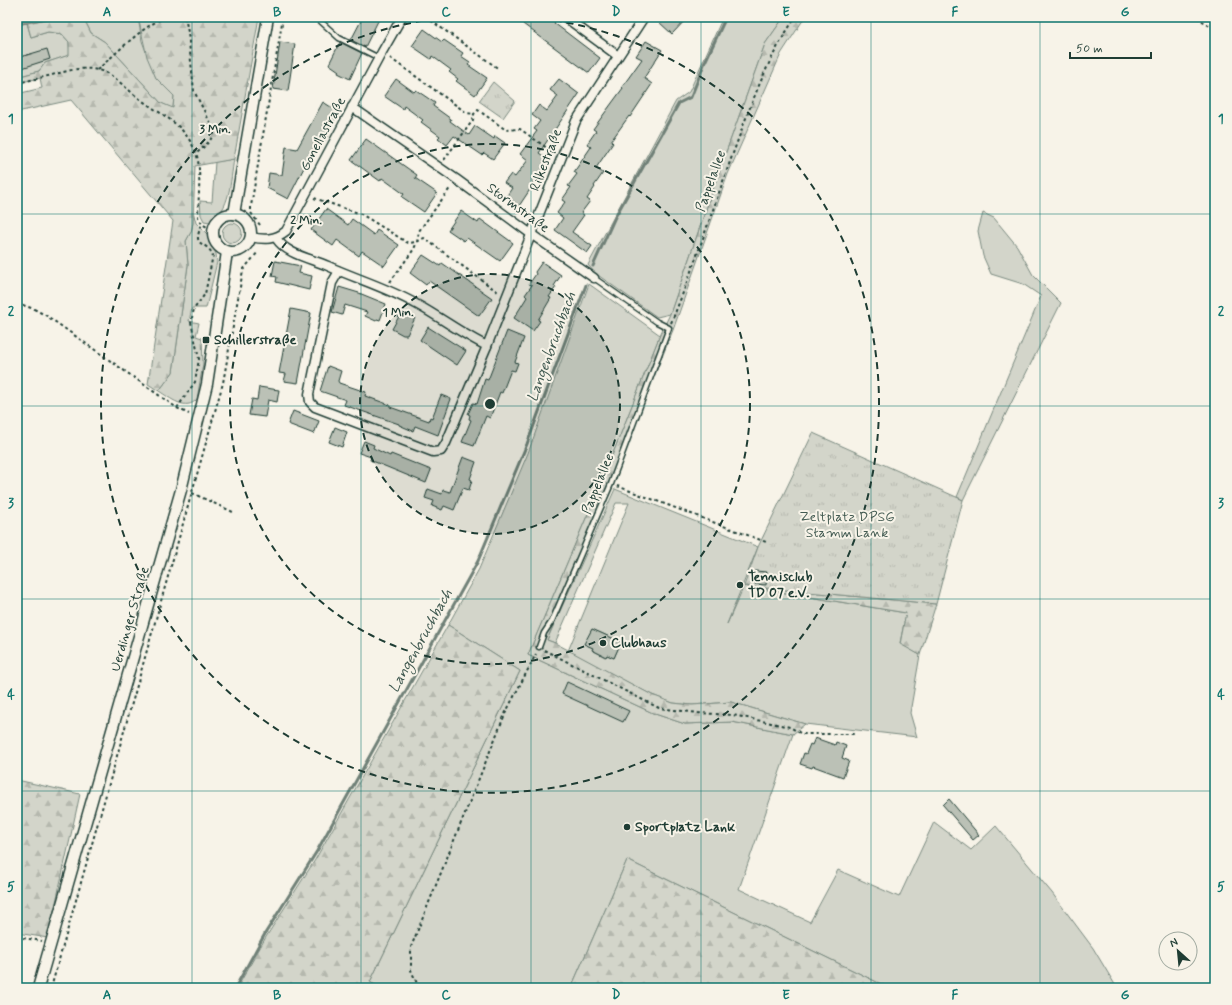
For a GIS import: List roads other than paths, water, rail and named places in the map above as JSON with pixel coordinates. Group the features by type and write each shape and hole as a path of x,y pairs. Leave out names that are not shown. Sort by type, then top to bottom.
{"street":[{"path":"234,214 268,17"},
{"name":"Gonellastraße","path":"276,238 286,231 380,55 402,17"},
{"path":"566,17 618,56"},
{"name":"Rilkestraße","path":"487,346 576,121 644,17"},
{"name":"Stormstraße","path":"352,107 456,179 594,278"},
{"path":"226,214 234,214 245,219 249,224 251,237 248,244 242,249 235,252 228,252 221,249 216,244 213,238 212,230 220,218 226,214"},
{"path":"251,237 259,239 276,238 280,245 291,252 339,271 415,303 474,340 487,346 446,444 441,451 437,453 432,452 315,407 310,402 309,394 332,283 339,271"},
{"name":"Uerdinger Straße","path":"38,988 181,490 207,384 228,252"}],"lane":[{"path":"316,17 339,38 380,55"},
{"name":"Stormstraße","path":"594,278 657,322 669,328"},
{"name":"Pappelallee","path":"539,648 544,633 552,621 610,484 669,328"}],"waterway":[{"name":"Langenbruchbach","path":"593,266 615,217 679,103 691,97 705,62 726,17"},
{"name":"Langenbruchbach","path":"235,988 266,932 317,851 478,561 527,444 586,285"}],"place":[{"name":"Schillerstraße","path":"206,340"},
{"name":"Tennisclub TD 07 e.V.","path":"740,585"},
{"name":"Clubhaus","path":"603,643"},
{"name":"Sportplatz Lank","path":"627,827"}],"park label":[{"name":"Zeltplatz DPSG Stamm Lank","path":"847,526"}]}
